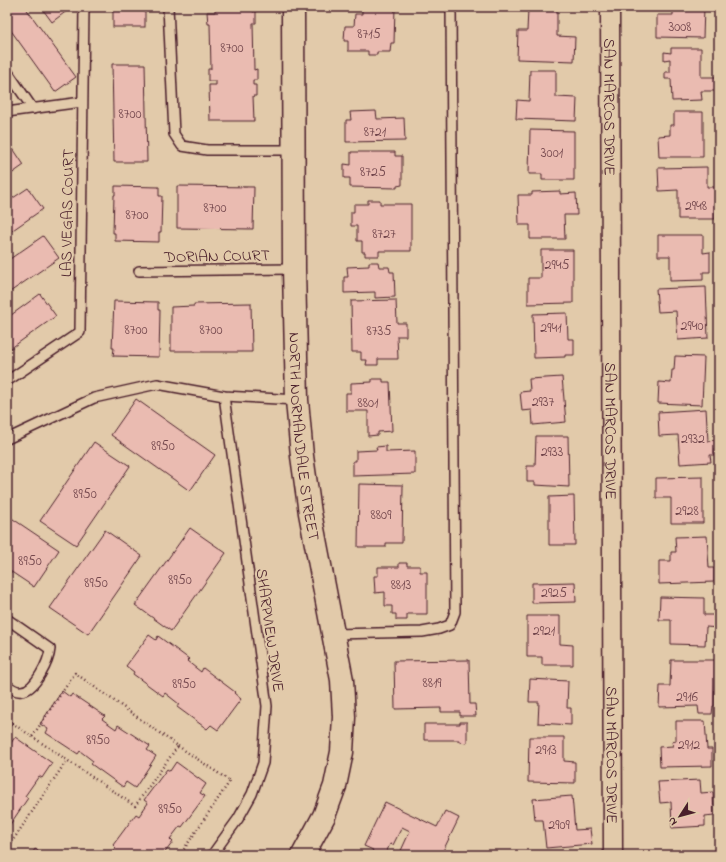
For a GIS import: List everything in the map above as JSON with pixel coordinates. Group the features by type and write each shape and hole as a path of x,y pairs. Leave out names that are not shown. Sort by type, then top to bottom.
{"street":[{"name":"NORTH NORMANDALE STREET","path":"293,7 294,269 297,400 302,456 310,513 342,680 344,717 342,752 335,786 324,816 303,855"},
{"name":"SAN MARCOS DRIVE","path":"610,7 613,855"}],"lane":[{"name":"LAS VEGAS COURT","path":"7,381 80,332 84,7"},
{"path":"168,7 174,134 182,146 207,150 294,150"},
{"path":"334,634 422,632 439,629 450,625 455,612 451,7"},
{"path":"7,71 33,109"},
{"path":"7,112 82,102"},
{"name":"DORIAN COURT","path":"139,271 294,269"},
{"path":"7,439 94,398 156,384 224,396 297,400"},
{"name":"SHARPVIEW DRIVE","path":"212,855 238,819 252,794 262,763 267,706 224,396"},
{"path":"7,619 50,649 46,665 33,685 27,690 20,692 7,685"}],"path":[{"path":"32,737 75,673 230,781 180,855"},
{"path":"7,720 135,806 178,746"},
{"path":"7,731 12,723"},
{"path":"7,849 67,760"}],"building":[{"path":"7,7 25,7 76,77 55,92 7,25"},
{"path":"41,7 72,7 52,22"},
{"path":"113,7 145,7 145,27 113,27"},
{"path":"215,7 253,7 253,12 256,11 256,23 253,23 254,70 257,69 257,80 253,80 253,85 256,85 256,96 253,96 254,121 210,121 209,85 216,85 216,81 208,81 208,69 211,69 210,24 208,24 207,12 215,12"},
{"path":"362,7 395,7 394,43 391,43 390,52 377,52 377,55 368,55 368,51 348,51 348,41 344,41 345,26 354,26 355,14 362,14"},
{"path":"673,7 704,7 703,38 657,37 657,15 673,15"},
{"path":"528,9 557,10 557,36 575,37 574,61 517,59 518,31 527,31"},
{"path":"671,48 701,48 701,77 716,77 716,91 701,91 702,100 672,101 671,79 665,79 665,72 670,72 670,59 664,60 664,52 671,53"},
{"path":"112,64 145,64 147,162 114,162"},
{"path":"530,70 556,70 556,97 577,98 576,121 516,119 517,100 529,101"},
{"path":"376,111 377,119 404,118 405,141 346,142 346,120 351,120 350,112"},
{"path":"674,112 703,112 703,157 659,157 658,136 670,135 670,125 674,125"},
{"path":"530,130 574,131 574,180 542,180 542,174 529,174"},
{"path":"10,144 24,165 7,177 7,146"},
{"path":"351,152 395,152 395,156 402,156 402,185 397,186 397,188 350,187 350,178 344,178 344,164 351,165"},
{"path":"707,167 707,187 715,187 715,219 678,219 678,190 659,191 658,168"},
{"path":"115,186 159,187 159,196 162,196 161,232 159,232 159,242 115,241 115,233 113,233"},
{"path":"177,186 254,187 253,229 177,228"},
{"path":"28,188 43,209 7,234 7,202"},
{"path":"560,191 560,194 576,193 577,215 564,215 565,239 530,239 530,225 519,225 518,195 532,195 532,192"},
{"path":"368,200 380,200 380,204 411,204 411,251 379,251 379,256 365,256 365,252 362,252 362,241 357,241 357,226 351,226 351,212 354,212 354,204 368,204"},
{"path":"658,235 703,235 703,253 710,252 710,272 703,272 703,280 670,281 670,256 658,256"},
{"path":"43,236 59,258 7,294 7,261"},
{"path":"541,250 573,250 573,303 528,304 528,278 541,278"},
{"path":"369,262 378,262 379,267 389,267 390,272 394,272 395,297 375,298 375,292 344,293 344,277 348,277 347,267 369,266"},
{"path":"706,287 708,338 678,340 676,311 658,312 656,289"},
{"path":"40,294 56,316 7,351 7,318"},
{"path":"396,300 397,323 406,323 406,336 397,336 398,359 378,359 378,365 366,365 367,360 361,360 361,352 352,352 351,301"},
{"path":"114,301 158,302 158,310 160,310 159,357 113,356"},
{"path":"251,303 252,352 171,351 171,307 194,306 194,304"},
{"path":"567,313 568,339 574,339 574,355 565,355 565,357 534,358 533,314"},
{"path":"675,356 704,357 702,405 658,403 659,382 671,383"},
{"path":"562,377 566,422 533,425 532,410 522,411 520,392 530,391 529,379"},
{"path":"372,379 383,379 383,382 390,382 392,431 378,432 378,435 368,436 368,411 346,411 346,393 351,393 351,383 372,382"},
{"path":"136,399 215,455 190,491 111,435"},
{"path":"706,409 708,441 715,440 715,455 710,455 711,462 680,464 678,435 659,436 658,412"},
{"path":"536,436 568,436 569,487 535,485 535,482 527,482 527,466 535,466"},
{"path":"94,442 130,466 76,545 40,521"},
{"path":"386,446 386,452 415,451 415,474 353,476 353,461 356,461 356,451 377,450 376,447"},
{"path":"703,477 703,523 671,523 671,498 656,498 656,478"},
{"path":"359,484 403,485 402,543 386,543 386,547 358,547"},
{"path":"574,496 575,545 549,545 549,497"},
{"path":"7,515 59,550 34,587 7,569"},
{"path":"190,528 226,553 171,631 135,605"},
{"path":"105,530 142,556 88,634 50,608"},
{"path":"707,536 709,568 714,568 714,582 659,584 659,561 671,561 671,552 676,552 675,537"},
{"path":"399,563 407,563 407,566 420,566 420,572 427,572 427,614 407,614 407,620 396,620 396,614 392,614 392,606 385,606 385,592 375,593 374,576 378,576 378,567 399,567"},
{"path":"575,582 576,602 532,603 532,583"},
{"path":"660,597 704,598 704,615 719,615 719,628 706,627 705,645 671,644 671,620 659,620"},
{"path":"527,616 560,616 560,644 573,645 573,665 542,665 542,657 527,657"},
{"path":"149,635 156,640 158,636 189,659 187,661 201,672 203,668 235,692 234,693 241,699 218,730 211,725 207,729 177,707 179,704 165,693 163,696 133,674 134,672 126,666"},
{"path":"469,660 470,704 475,704 476,716 460,716 460,712 441,712 441,708 395,709 394,661"},
{"path":"671,660 715,660 714,706 712,714 699,714 698,706 659,707 660,686 670,686"},
{"path":"530,679 568,681 567,708 571,708 571,725 538,723 539,702 529,702"},
{"path":"62,691 70,697 72,694 105,716 102,719 116,729 118,725 150,746 147,750 156,756 135,788 126,782 123,787 91,764 93,761 80,751 78,754 46,733 48,729 40,724"},
{"path":"676,721 705,721 707,749 712,749 712,766 660,767 659,747 673,746 672,742 676,741"},
{"path":"460,722 467,722 467,743 459,742 459,740 424,740 424,724 460,724"},
{"path":"15,737 52,763 42,778 39,776 25,796 28,798 9,826 7,824 7,770 9,767 7,766 7,749"},
{"path":"529,737 564,737 564,761 575,762 575,783 528,782"},
{"path":"176,762 206,784 200,793 205,796 182,827 180,826 170,839 173,842 163,855 111,855 116,848 113,845 136,814 139,816 148,803 144,800 167,769 170,771"},
{"path":"700,780 701,793 713,792 714,815 705,816 705,826 672,828 671,802 660,803 658,782"},
{"path":"572,796 575,830 590,829 592,844 546,848 543,820 535,820 533,799"},
{"path":"385,802 437,827 445,811 459,818 441,855 399,855 410,831 402,827 393,845 390,844 385,855 371,854 373,850 364,846"},
{"path":"35,849 44,855 31,855"}]}
